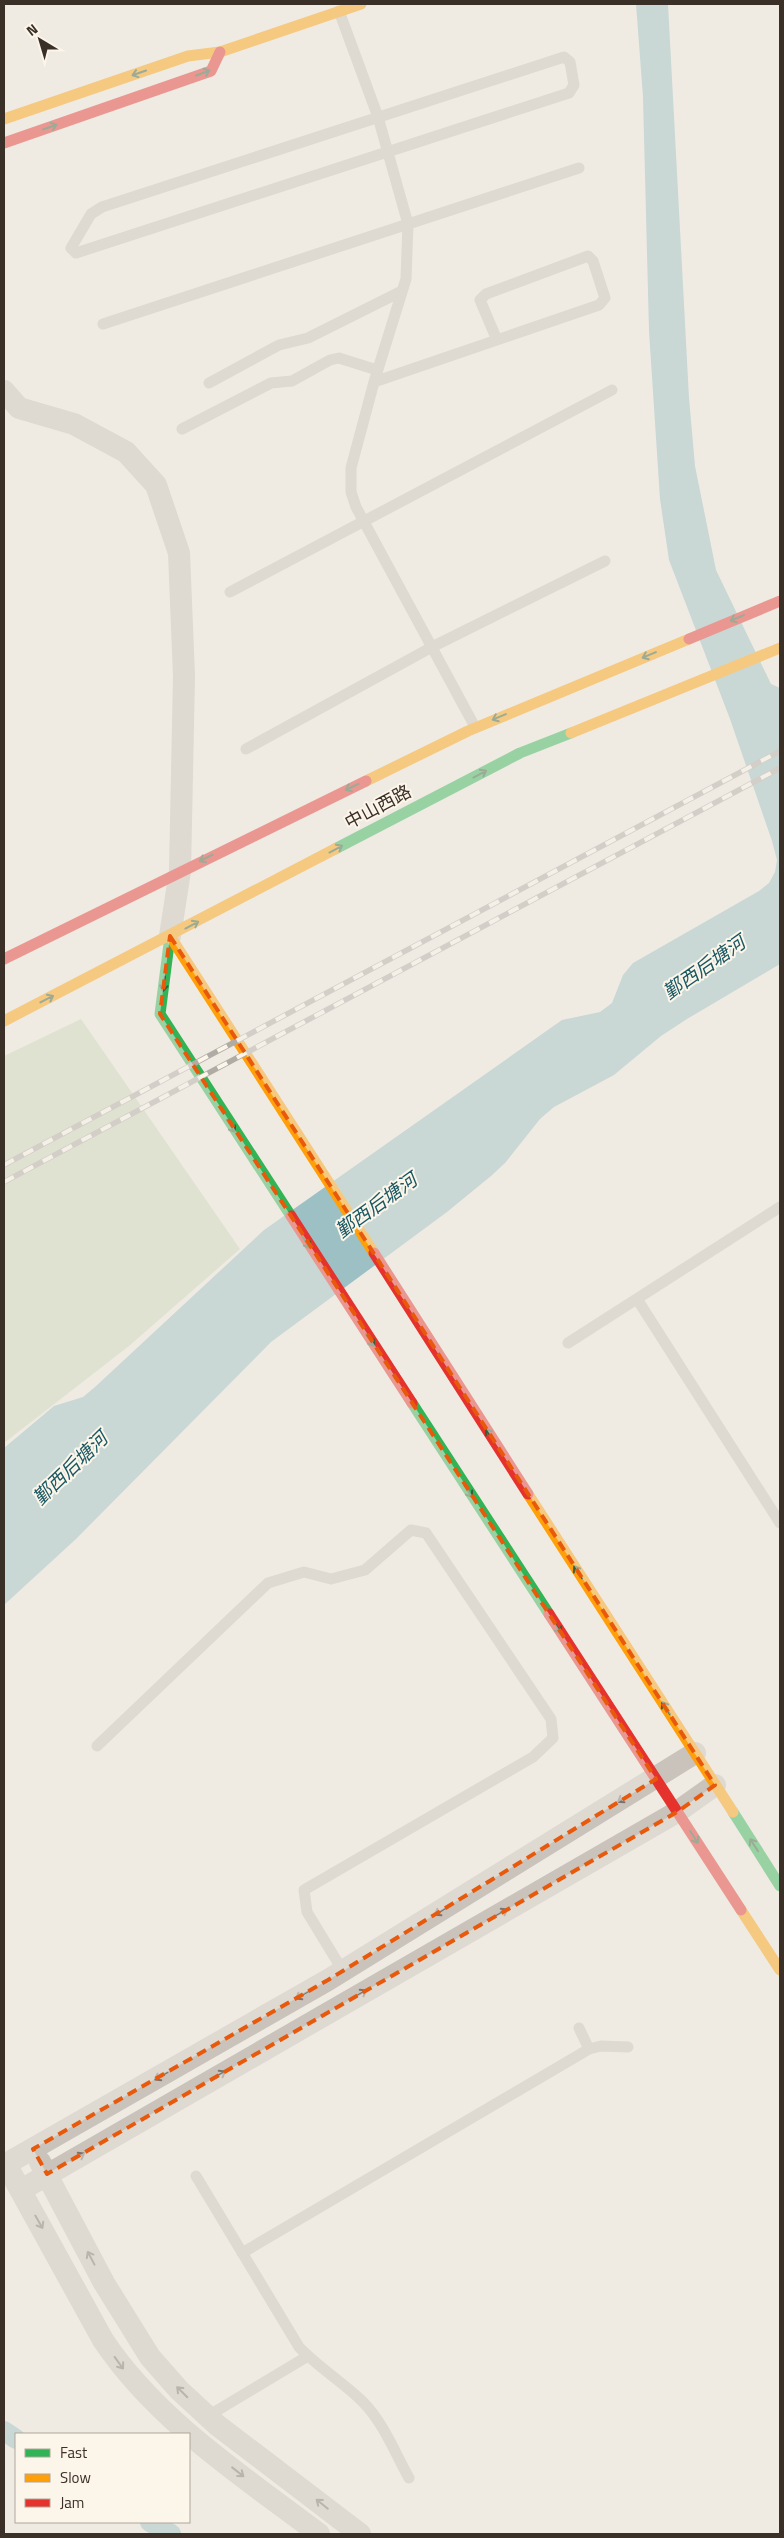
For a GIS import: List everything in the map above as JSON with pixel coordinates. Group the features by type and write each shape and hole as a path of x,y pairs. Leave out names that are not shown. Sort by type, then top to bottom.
{"street":[{"path":"4,120 188,56 220,52 358,4"},
{"path":"4,143 211,71 220,52"},
{"path":"4,391 19,408 74,424 126,452 156,485 179,553 184,676 180,871 160,1014 279,1201 780,1970"},
{"name":"中山西路","path":"4,959 475,727 780,600"},
{"name":"中山西路","path":"4,1021 520,753 780,648"},
{"path":"170,936 780,1886"},
{"path":"188,2433 153,2402 121,2367 6,2164 343,1971 656,1779 695,1753"},
{"path":"21,2190 677,1812 715,1785"},
{"path":"33,2149 104,2283 150,2357 179,2390 208,2416 360,2534"},
{"path":"190,2435 319,2534"}],"lane":[{"path":"339,11 378,117 408,224 406,279 374,382 351,468 351,492 364,521 475,727"},
{"path":"564,57 570,62 574,85 569,92 387,152 76,253 71,248 90,214 102,207 564,57"},
{"path":"103,324 579,168"},
{"path":"374,382 599,306 605,298 593,261 588,256 486,294 480,300 496,340"},
{"path":"209,383 279,345 308,338 402,291"},
{"path":"182,429 271,383 292,381 330,360 339,358 378,370"},
{"path":"230,592 612,390"},
{"path":"246,749 432,647 605,561"},
{"path":"568,1343 780,1207"},
{"path":"636,1299 780,1523"},
{"path":"97,1746 268,1583 304,1572 331,1579 365,1570 411,1530 426,1533 550,1720 552,1738 533,1757 304,1890 307,1912 343,1971"},
{"path":"579,2028 589,2049"},
{"path":"242,2253 589,2049 600,2046 628,2047"},
{"path":"196,2176 299,2347 364,2403 376,2420 409,2478"},
{"path":"208,2416 308,2356"}],"highlighted area":[{"path":"170,936 715,1785 677,1812 47,2174 33,2149 328,1980 656,1779 160,1014"}],"green space":[{"path":"81,1019 240,1249 129,1346 4,1443 4,1056"}],"water":[{"name":"鄞西后塘河","path":"636,4 668,4 689,398 695,466 716,570 771,684 780,688 780,964 661,1036 614,1075 554,1107 540,1119 505,1163 491,1176 447,1212 271,1342 76,1539 4,1605 4,1448 54,1406 83,1397 95,1387 264,1230 562,1020 600,1012 612,1003 623,975 633,963 759,891 769,883 775,872 777,860 772,841 730,719 669,560 660,499 649,331 643,97"}],"waterway":[{"path":"4,2431 15,2438"},
{"path":"152,2523 171,2534"}],"railway":[{"path":"4,1165 780,751"},
{"path":"4,1182 780,768"}],"traffic: fast":[{"path":"335,849 520,753 571,733"},
{"path":"170,936 160,1014 291,1216"},
{"path":"412,1403 549,1614"},
{"path":"733,1812 780,1886"}],"traffic: slow":[{"path":"4,119 188,56 220,52 361,4"},
{"path":"366,781 468,731 689,639"},
{"path":"571,733 780,648"},
{"path":"4,1021 335,849"},
{"path":"170,936 374,1253"},
{"path":"528,1494 733,1812"},
{"path":"741,1910 780,1970"}],"traffic: jam":[{"path":"4,143 211,71 220,52"},
{"path":"689,639 780,601"},
{"path":"4,959 366,781"},
{"path":"291,1216 412,1403"},
{"path":"374,1253 528,1494"},
{"path":"549,1614 741,1910"}]}
